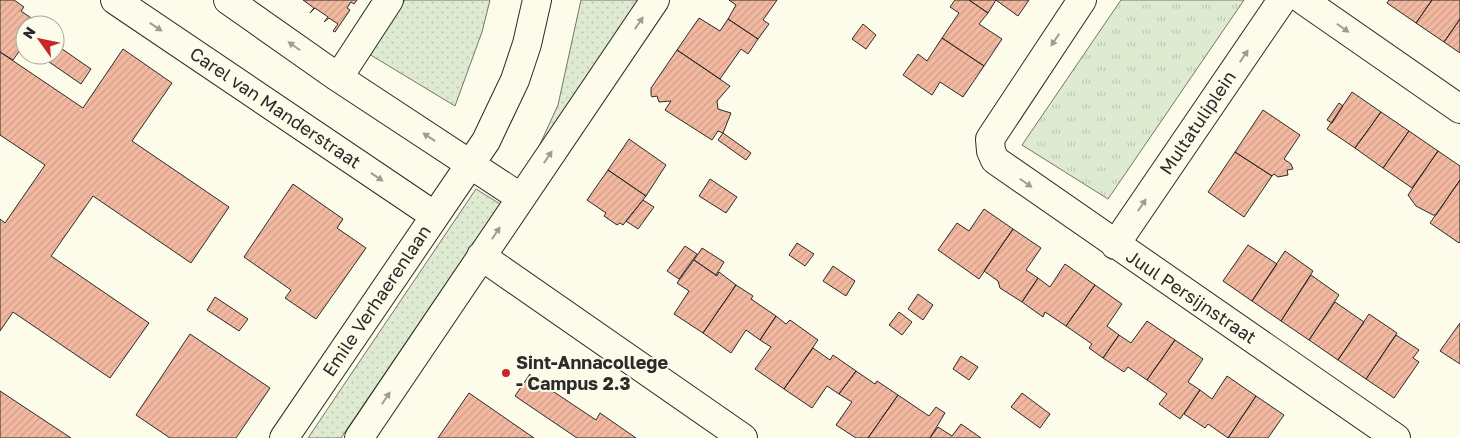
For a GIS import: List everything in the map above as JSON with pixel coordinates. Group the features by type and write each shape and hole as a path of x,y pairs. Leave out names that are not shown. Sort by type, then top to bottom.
{"street":[{"name":"Carel van Manderstraat","path":"115,0 435,216"},
{"path":"228,0 336,76 520,198"},
{"path":"336,76 344,69 389,0"},
{"name":"Emile Verhaerenlaan","path":"284,438 486,141 504,107 527,44 537,0"},
{"path":"359,438 655,0"},
{"name":"Juul Persijnstraat","path":"1082,0 990,139 991,151 995,160 1396,438"},
{"name":"Multatuliplein","path":"1115,245 1282,0"},
{"path":"1303,0 1460,109"},
{"path":"481,256 743,438"}],"green space":[{"path":"405,0 490,0 482,32 455,106 369,54"},
{"path":"581,0 641,0 536,153 558,105"},
{"path":"1121,0 1244,0 1108,199 1022,145"},
{"path":"476,189 500,204 341,438 308,438"}],"building":[{"path":"0,0 14,0 24,7 21,11 27,15 15,15 15,57 13,60 0,52"},
{"path":"303,0 357,0 354,4 351,2 347,8 350,10 335,32 333,31 338,24 329,18 324,22 328,17 315,8 310,13 314,8"},
{"path":"729,0 777,0 763,20 769,24 758,39 728,19 736,5"},
{"path":"955,0 969,0 988,13 979,24 1002,39 984,66 942,38 959,13 950,7"},
{"path":"969,0 996,0 988,13"},
{"path":"996,0 1029,0 1018,16"},
{"path":"1389,0 1432,0 1416,23 1387,3"},
{"path":"1432,0 1460,0 1460,19 1444,42 1416,23"},
{"path":"699,18 720,31 728,19 758,39 748,54 741,49 720,79 677,50"},
{"path":"1460,19 1460,53 1444,42"},
{"path":"863,24 876,35 866,49 852,39"},
{"path":"942,38 984,66 963,97 940,82 932,95 903,75 918,54 927,61"},
{"path":"123,49 172,83 132,141 229,207 191,263 93,196 51,256 149,323 110,378 13,312 0,331 0,219 5,223 45,165 0,135 0,52 15,62 15,65 19,65 83,108"},
{"path":"677,50 730,86 717,101 718,109 731,113 723,133 718,131 712,140 665,110 671,101 659,102 657,96 652,97 651,95 651,88"},
{"path":"65,51 91,69 81,84 53,65 65,65"},
{"path":"1352,92 1381,112 1355,148 1327,129"},
{"path":"1339,103 1343,106 1332,123 1327,120"},
{"path":"1263,110 1300,135 1284,159 1291,164 1293,169 1287,170 1288,175 1278,177 1274,174 1272,176 1235,152"},
{"path":"1381,112 1409,131 1383,168 1355,148"},
{"path":"1409,131 1438,151 1412,188 1383,168"},
{"path":"723,133 751,153 746,160 718,140"},
{"path":"629,139 666,165 646,196 608,170"},
{"path":"1438,151 1460,166 1460,180 1436,215 1433,215 1416,206 1408,195"},
{"path":"1235,152 1272,176 1244,217 1208,192"},
{"path":"608,170 646,196 623,225 620,223 617,225 604,216 606,213 587,200"},
{"path":"710,179 737,197 726,213 699,196"},
{"path":"1460,180 1460,242 1459,243 1430,223"},
{"path":"293,184 343,219 337,228 366,248 316,319 285,298 291,290 244,257"},
{"path":"643,200 654,207 638,229 626,221"},
{"path":"984,209 1013,229 979,279 938,250 957,223 969,231"},
{"path":"1013,229 1041,248 1026,270 1038,278 1022,302 1000,288 998,281 984,271"},
{"path":"797,243 814,254 805,266 789,255"},
{"path":"1248,245 1277,264 1252,301 1223,281"},
{"path":"685,246 697,254 679,279 667,271"},
{"path":"702,248 724,262 716,275 694,260"},
{"path":"1285,251 1313,271 1281,321 1252,301"},
{"path":"694,260 717,276 719,272 736,285 703,333 674,314 689,291 677,283"},
{"path":"1065,264 1095,285 1066,326 1045,312 1043,317 1022,302 1038,278 1050,287"},
{"path":"833,266 855,281 846,296 823,281"},
{"path":"1311,275 1339,295 1309,340 1281,321"},
{"path":"736,285 753,296 751,299 776,316 760,340 746,330 731,353 703,333"},
{"path":"1095,285 1122,304 1107,326 1119,335 1103,358 1089,348 1092,344 1066,326"},
{"path":"918,294 933,305 923,320 908,309"},
{"path":"215,297 248,319 239,331 207,310"},
{"path":"1335,302 1364,322 1338,360 1309,340"},
{"path":"899,312 912,322 902,335 889,325"},
{"path":"1369,314 1397,333 1366,379 1338,360"},
{"path":"776,316 786,324 790,320 818,340 784,389 755,369 771,347 760,340"},
{"path":"1147,321 1175,340 1147,380 1128,367 1124,372 1103,358 1119,335 1131,343"},
{"path":"1460,323 1460,364 1440,351"},
{"path":"190,334 270,388 236,438 170,438 136,415"},
{"path":"1396,335 1419,350 1413,358 1419,362 1394,398 1366,379"},
{"path":"1175,340 1203,359 1188,382 1200,390 1180,419 1159,404 1167,394 1147,380"},
{"path":"813,348 830,360 833,355 856,371 839,394 827,386 812,408 784,389"},
{"path":"961,356 978,367 969,380 953,369"},
{"path":"856,371 875,384 877,381 898,395 868,438 856,438 836,425 852,402 839,394"},
{"path":"530,374 530,376 596,420 600,413 636,438 577,438 515,396"},
{"path":"1227,376 1256,396 1228,438 1208,424 1205,428 1184,414 1200,390 1212,399"},
{"path":"0,391 71,438 0,438"},
{"path":"469,393 534,438 438,438"},
{"path":"1022,393 1050,414 1040,428 1011,407"},
{"path":"898,395 929,416 936,407 945,413 930,438 868,438"},
{"path":"1256,396 1284,415 1268,438 1228,438"},
{"path":"961,424 981,438 930,438 938,427 952,436"}],"place":[{"name":"Sint-Annacollege - Campus 2.3","path":"506,373"}]}
